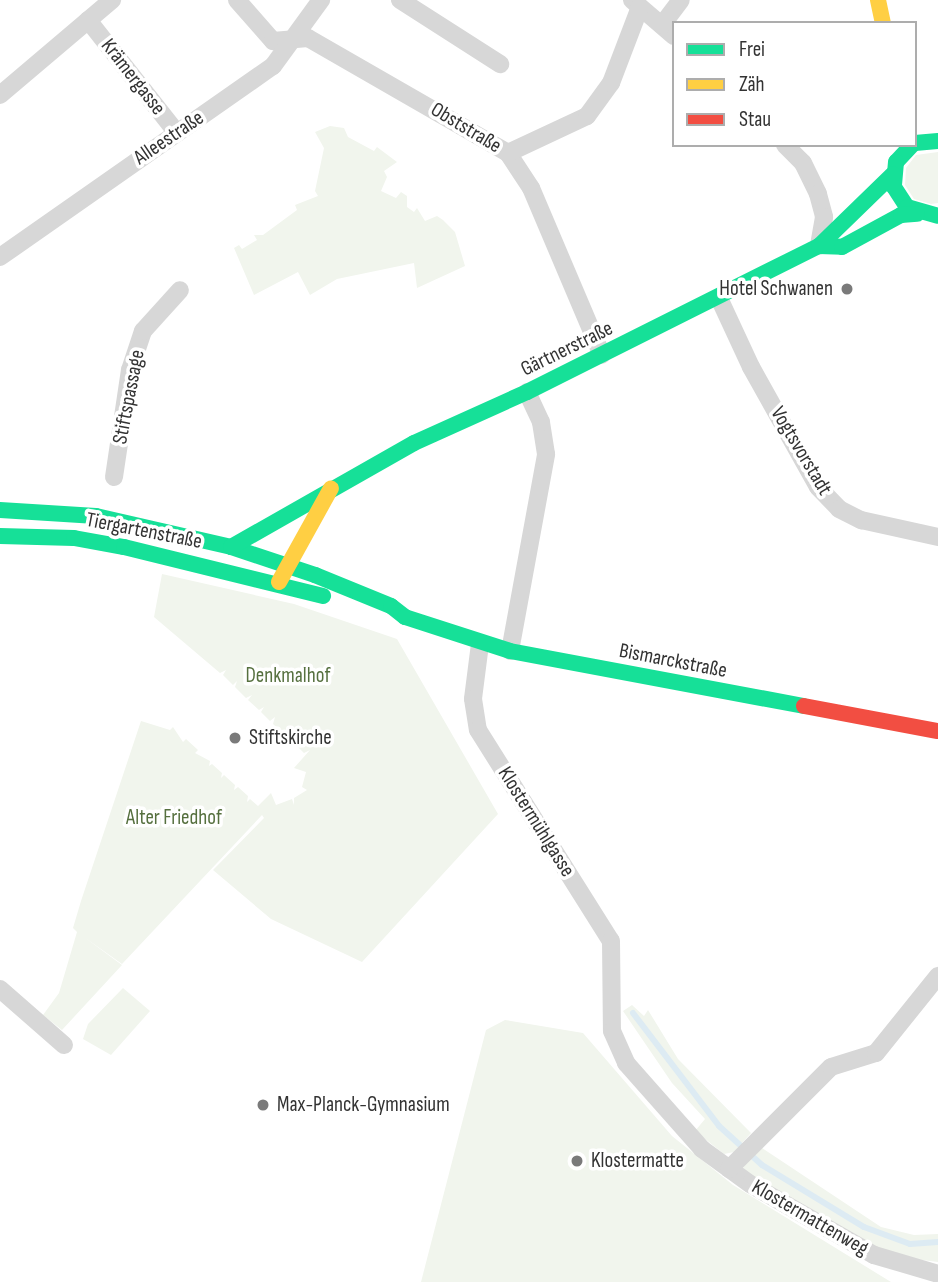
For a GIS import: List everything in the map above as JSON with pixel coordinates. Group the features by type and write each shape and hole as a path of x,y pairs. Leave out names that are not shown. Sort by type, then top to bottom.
{"main road":[{"path":"878,0 883,21"},
{"path":"917,144 938,141"},
{"name":"Gärtnerstraße","path":"231,547 282,521 331,488 414,443 527,392 819,246 893,174 897,162 911,147"},
{"path":"893,174 899,198 917,214 938,216"},
{"name":"Gärtnerstraße","path":"819,246 842,247 901,215 917,214"},
{"path":"281,562 331,488"},
{"name":"Tiergartenstraße","path":"0,510 96,516 231,547 281,562"},
{"path":"279,582 282,521"},
{"name":"Tiergartenstraße","path":"0,536 74,538 279,582"},
{"name":"Bismarckstraße","path":"281,562 391,606 405,617 480,644 938,731"},
{"name":"Bismarckstraße","path":"279,582 387,619 405,617"}],"street":[{"path":"0,95 112,0"},
{"name":"Obststraße","path":"237,0 273,41 308,38 508,153 531,188 603,355"},
{"name":"Alleestraße","path":"0,257 272,66 295,39 321,0"},
{"path":"400,0 500,64"},
{"path":"672,21 681,0"},
{"path":"508,153 587,116 611,83 636,3 668,31"},
{"name":"Krämergasse","path":"88,20 177,133"},
{"path":"787,147 803,163 818,194 824,216 819,246"},
{"name":"Stiftspassage","path":"114,477 130,370 143,331 180,290"},
{"name":"Vogtsvorstadt","path":"719,298 751,367 818,487 839,509 861,520 938,537"},
{"path":"510,651 546,454 541,422 527,392"},
{"name":"Klostermühlgasse","path":"480,644 473,699 478,730 611,941 610,995"},
{"name":"Klostermattenweg","path":"735,1163 831,1067 876,1053 938,976"},
{"path":"0,989 64,1045"},
{"name":"Klostermattenweg","path":"610,995 612,1031 626,1063 702,1149 735,1163 874,1255 934,1273"}],"green space":[{"path":"330,126 344,128 348,137 374,151 377,147 397,162 384,171 387,177 381,191 396,198 401,192 407,196 407,207 414,212 417,208 425,221 437,216 443,220 455,232 465,266 417,288 414,263 337,279 310,295 298,272 254,295 234,248 239,245 242,249 257,240 254,235 263,235 297,210 295,205 318,196 315,191 324,148 315,132"},
{"path":"938,152 938,203 931,204 914,199 905,185 906,168 916,155"},
{"path":"162,574 294,604 397,639 498,814 362,962 271,919 213,870 264,818 262,815 122,964 84,937 122,965 62,1030 43,1015 59,993 77,932 73,928 81,901 141,721 170,730 173,727 183,742 186,739 198,750 195,753 210,761 209,766 212,764 222,773 221,778 224,775 235,785 234,790 238,787 248,796 247,802 250,799 258,806 271,793 276,805 292,799 294,805 294,798 307,790 302,787 306,772 294,768 310,750 304,753 298,747 302,742 296,745 285,736 288,729 283,733 273,724 275,717 270,721 261,712 264,707 259,710 248,700 252,695 246,698 235,687 237,681 233,685 223,675 226,670 220,673 154,617"},
{"path":"123,988 150,1011 111,1055 83,1039 88,1024"},
{"path":"632,1005 644,1016 648,1010 678,1059 751,1133 734,1152 724,1154 695,1131 705,1119 672,1083 623,1011"},
{"name":"Klostermatte","path":"505,1020 583,1033 672,1136 733,1185 891,1282 421,1282 486,1030"},
{"path":"762,1148 881,1227 914,1235 938,1234 938,1262 892,1256 749,1176 743,1167"}],"waterway":[{"path":"633,1013 719,1126 762,1165 864,1227 910,1244 938,1242"}],"traffic: fast":[{"path":"917,143 938,141"},
{"path":"910,147 896,162 894,187 907,207 938,216"},
{"path":"231,547 414,443 527,392 819,246 893,174"},
{"path":"819,246 842,247 901,215 917,214"},
{"path":"0,510 96,516 231,547 315,575 391,606 405,617 510,651 804,706"},
{"path":"0,536 74,538 124,547 323,596"}],"traffic: slow":[{"path":"878,0 883,21"},
{"path":"279,582 331,488"}],"traffic: jam":[{"path":"804,706 938,731"}],"place":[{"name":"Hotel Schwanen","path":"847,289"},
{"name":"Stiftskirche","path":"235,738"},
{"name":"Max-Planck-Gymnasium","path":"263,1105"},
{"name":"Klostermatte","path":"577,1161"}],"park label":[{"name":"Denkmalhof","path":"288,676"},
{"name":"Alter Friedhof","path":"174,818"}]}
